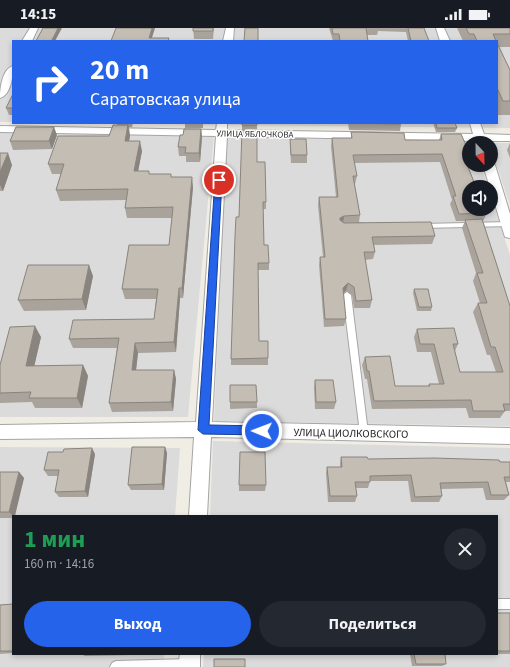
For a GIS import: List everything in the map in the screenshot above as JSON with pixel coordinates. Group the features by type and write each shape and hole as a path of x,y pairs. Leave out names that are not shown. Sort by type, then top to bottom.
{"street":[{"path":"28,40 34,28"},
{"path":"228,40 230,28"},
{"path":"440,28 445,40"},
{"path":"0,95 12,71"},
{"path":"475,124 480,136"},
{"path":"198,515 222,128"},
{"name":"УЛИЦА ЯБЛОЧКОВА","path":"0,129 222,128 462,139"},
{"name":"УЛИЦА ЯБЛОЧКОВА","path":"498,139 510,138"},
{"path":"491,172 509,228"},
{"name":"УЛИЦА ЦИОЛКОВСКОГО","path":"0,432 203,430 510,436"}],"lane":[{"path":"413,226 509,228"},
{"path":"348,295 364,433"},
{"path":"498,604 510,604"},
{"path":"116,667 189,662"}],"shaded area":[{"path":"0,28 510,28 510,128 151,124 498,124 498,40 12,40 12,122 0,122"},
{"path":"0,132 214,136 188,417 0,417"},
{"path":"226,137 462,142 462,172 483,172 486,180 462,180 462,216 497,216 510,255 510,426 214,421"},
{"path":"498,143 510,143 510,205 498,170"},
{"path":"213,441 510,448 510,667 203,667 204,655 498,655 498,515 210,515"},
{"path":"0,447 180,448 175,515 12,515 12,655 164,655 163,667 0,667"}],"building":[{"path":"43,28 58,28 52,40 37,40"},
{"path":"116,28 152,28 149,38 169,38 168,40 111,40"},
{"path":"193,28 213,28 213,31 193,31"},
{"path":"245,28 258,28 258,40 244,40"},
{"path":"332,28 366,28 368,40 340,40 339,34 333,34"},
{"path":"408,28 424,28 429,40 411,40"},
{"path":"466,28 510,28 510,34 493,34 496,40 477,40 474,34 469,34"},
{"path":"498,45 510,70 510,101 503,101 498,90"},
{"path":"12,96 12,108 6,108"},
{"path":"242,124 257,124 257,125"},
{"path":"436,124 455,124 457,128 437,128"},
{"path":"113,125 128,125 125,141 140,141 134,171 149,171 149,174 171,174 171,177 192,177 182,288 179,288 174,342 135,343 132,370 174,370 171,402 109,403 119,338 69,339 73,320 154,319 158,289 122,289 129,245 169,245 173,207 125,208 128,189 56,190 64,164 48,164 58,136 109,136"},
{"path":"16,127 54,127 49,141 10,141"},
{"path":"184,129 201,129 199,153 185,153 186,147 178,147 180,135 183,135"},
{"path":"242,130 257,131 257,162 265,162 266,202 263,202 264,245 268,245 269,263 258,263 259,341 268,341 268,358 231,359 235,236 236,217 239,217"},
{"path":"351,132 404,133 405,140 442,140 441,134 461,134 462,172 470,172 473,180 462,180 462,214 459,214 453,196 456,196 442,154 353,155 357,176 353,176 360,215 344,216 340,218 340,220 344,223 431,222 435,236 372,237 375,252 364,252 372,300 356,301 354,287 348,283 343,288 346,319 325,319 320,257 325,257 319,197 338,197 332,138 352,138"},
{"path":"290,139 306,139 307,155 291,155"},
{"path":"0,153 8,153 0,172"},
{"path":"482,219 510,306 510,404 503,404 505,411 473,411 471,400 374,401 365,357 390,356 395,386 430,386 429,384 444,384 434,344 420,344 417,329 454,328 458,344 453,344 460,372 503,372 495,347 491,347 478,303 487,303 477,273 483,273 465,220"},
{"path":"28,265 89,265 82,299 18,300"},
{"path":"414,289 428,289 432,307 419,307"},
{"path":"35,326 26,366 83,365 77,398 29,398 31,392 0,393 0,365 10,327"},
{"path":"315,380 333,380 336,402 316,402"},
{"path":"230,385 256,385 257,402 230,402"},
{"path":"132,447 165,447 162,484 128,485"},
{"path":"92,448 85,491 55,492 59,470 44,470 48,452 63,452 64,449"},
{"path":"240,452 265,452 266,485 239,485"},
{"path":"341,457 367,457 368,459 434,458 499,460 500,462 510,462 510,477 504,477 509,495 491,495 488,482 440,483 442,496 415,497 411,475 370,476 370,482 355,482 357,496 330,496 327,467 342,467"},
{"path":"0,472 19,472 9,512 0,512"},
{"path":"12,604 12,651 0,651 0,605"},
{"path":"498,613 510,613 510,651 498,651"},
{"path":"414,655 445,655 446,664 416,664"},
{"path":"214,659 245,659 245,667 214,667"}],"route":[{"path":"219,180 203,430 262,431"}]}
